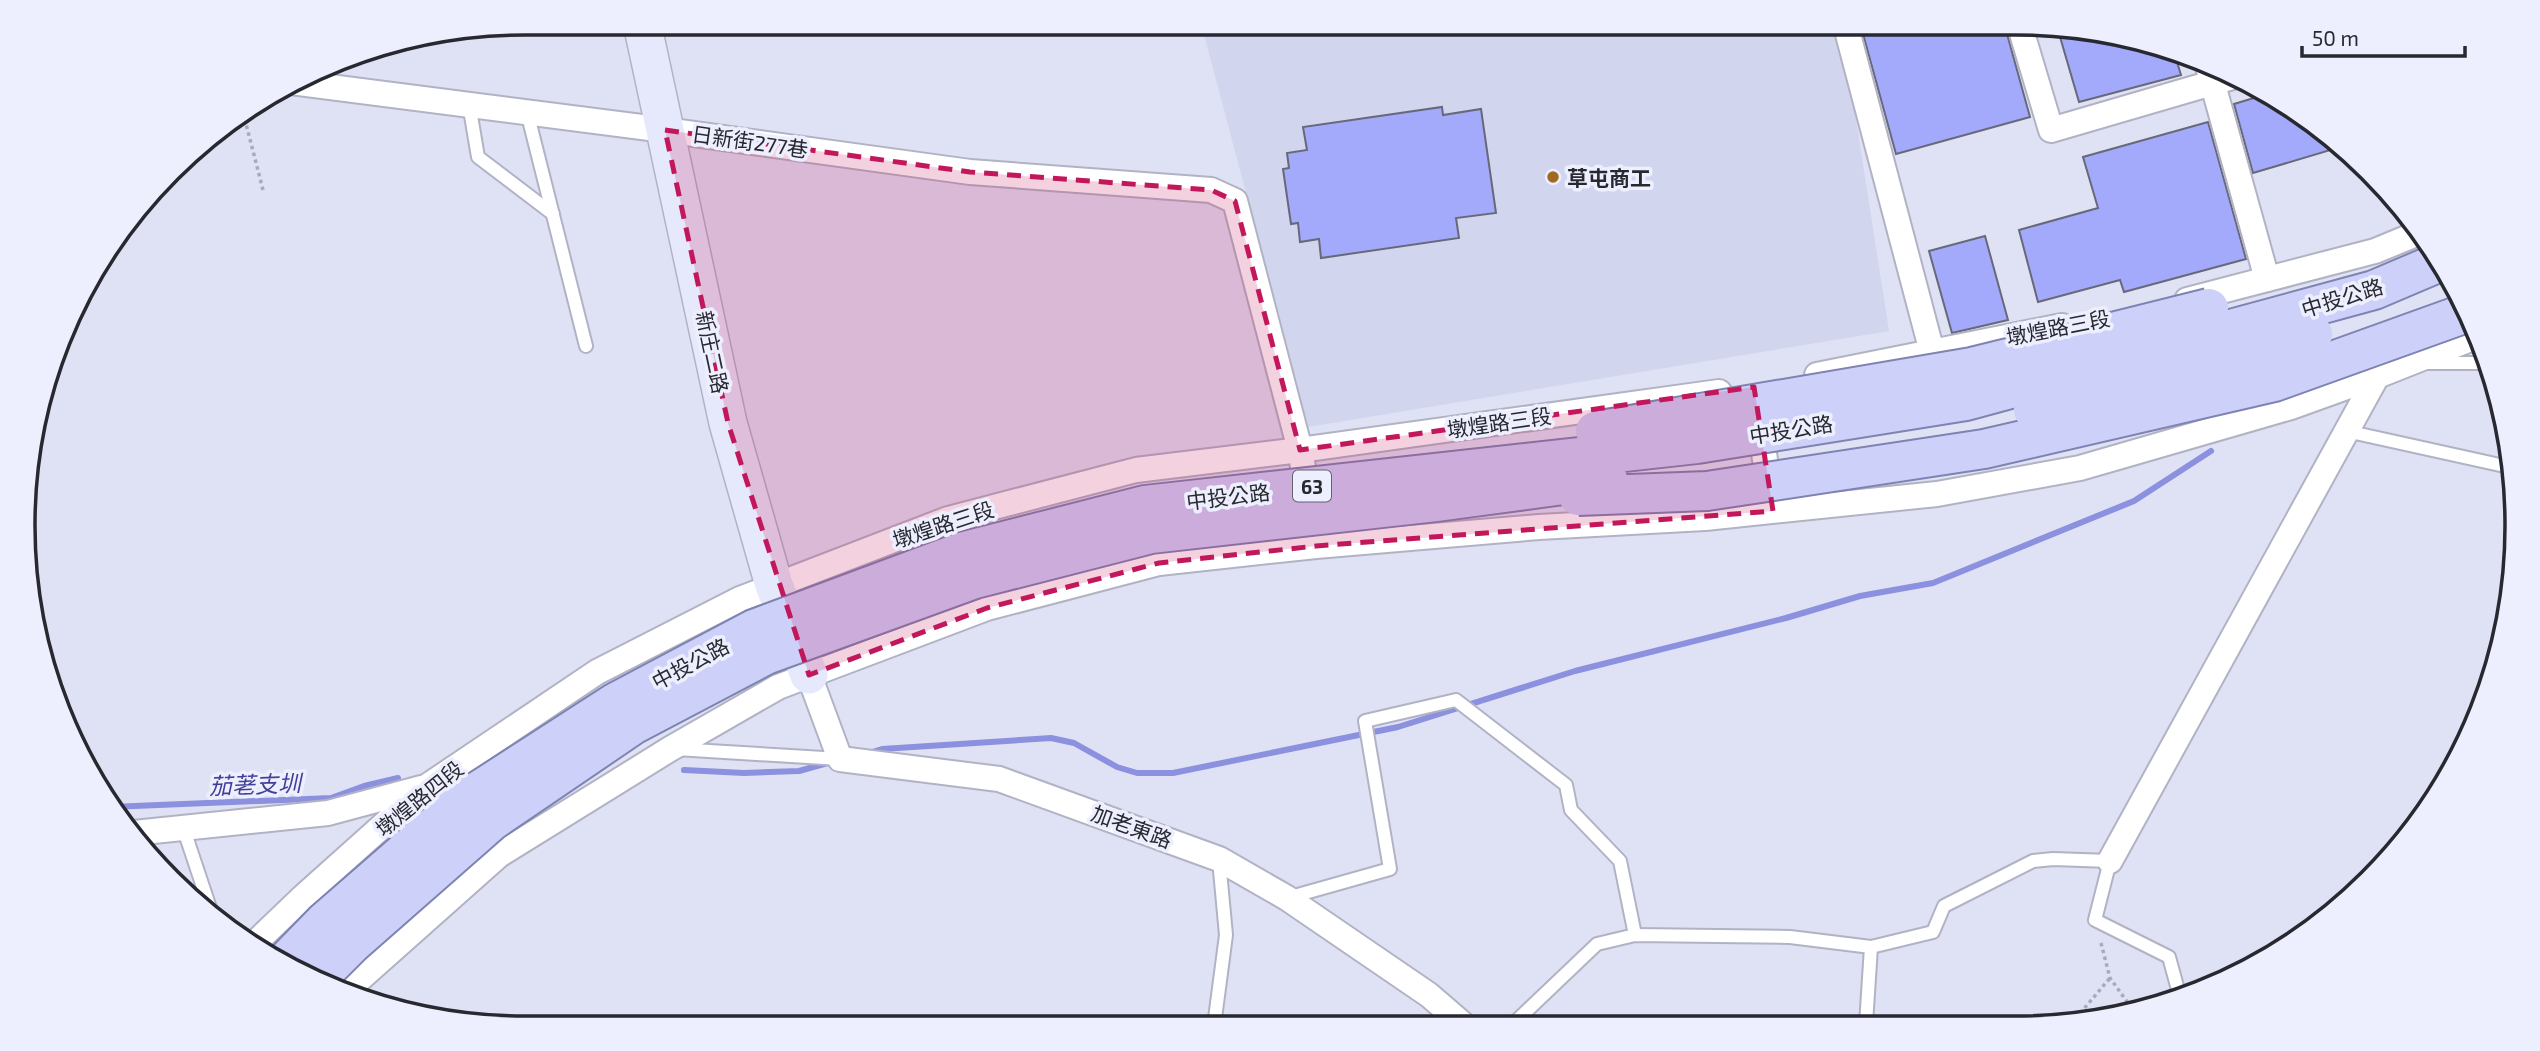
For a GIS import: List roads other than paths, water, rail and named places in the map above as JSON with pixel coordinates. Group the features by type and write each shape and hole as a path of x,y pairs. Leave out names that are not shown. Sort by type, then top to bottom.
{"main road":[{"path":"1430,487 1556,437 1972,367 2365,270 2419,248"},
{"name":"中投公路","path":"323,972 492,821 633,725 766,655 975,579 1151,534 1966,401 2374,290 2430,266"},
{"name":"中投公路","path":"291,955 464,800 616,702 754,629 961,552 1146,505 1701,467 1971,426 2189,370 2356,321 2443,287"},
{"path":"1430,487 1707,491 1984,449 2274,382 2457,316"}],"street":[{"name":"新庄二路","path":"645,35 728,423 774,585 810,675"},
{"path":"1848,35 1931,352"},
{"path":"2022,35 2051,130 2211,76"},
{"path":"2220,80 2267,279"},
{"name":"日新街277巷","path":"312,85 970,172 1211,190 1236,201 1300,450"},
{"name":"墩煌路三段","path":"597,672 740,599 948,519 1136,470 1754,387 2158,308 2375,251 2410,236"},
{"path":"353,985 499,855 670,749 778,687 987,608 1146,567 1317,546 1539,527 1705,518 1937,494 2080,468 2291,407 2469,340"},
{"path":"2110,860 2377,376"},
{"path":"1754,387 1773,511"},
{"path":"1300,450 1317,546"},
{"name":"墩煌路四段","path":"261,938 426,787 597,672"},
{"path":"810,675 839,759"},
{"name":"加老東路","path":"839,759 999,779 1219,859 1287,898 1429,995 1453,1016"},
{"path":"143,832 328,813 478,774 636,770"}],"lane":[{"path":"469,104 478,158 553,214"},
{"path":"527,112 586,346"},
{"path":"2411,363 2477,363"},
{"path":"2346,431 2500,465"},
{"path":"1287,898 1390,869 1365,721 1456,700 1566,785 1571,810 1619,861 1635,935"},
{"path":"670,749 839,759"},
{"path":"183,827 207,898"},
{"path":"1215,1016 1227,935 1219,859"},
{"path":"1522,1016 1597,944 1635,935 1790,937 1871,947 1933,932 1944,906 2033,861 2053,859 2110,860 2095,920 2169,957 2178,988"},
{"path":"1867,1016 1871,947"}],"waterway":[{"path":"869,753 882,749 1051,738 1074,743 1117,767 1137,773 1173,773 1398,727 1575,671 1786,618 1860,596 1933,583 2134,501 2211,451"},
{"path":"684,770 744,773 799,771 831,762"},
{"name":"茄荖支圳","path":"124,806 331,798 398,778"}],"place":[{"name":"草屯商工","path":"1553,177"}]}
